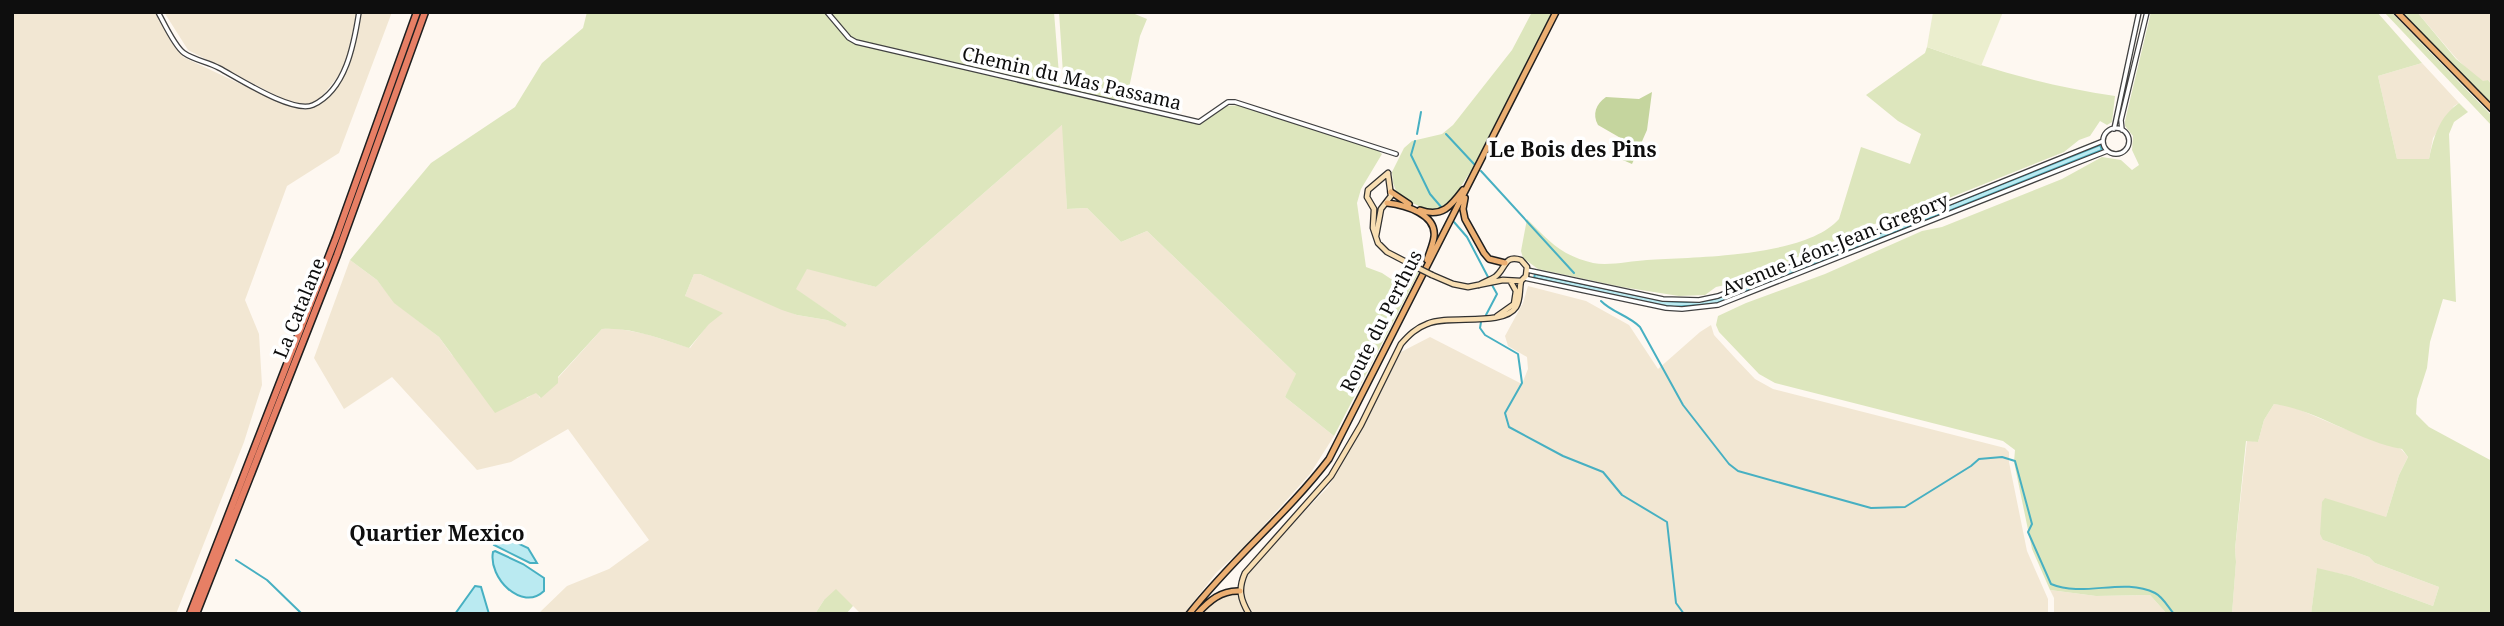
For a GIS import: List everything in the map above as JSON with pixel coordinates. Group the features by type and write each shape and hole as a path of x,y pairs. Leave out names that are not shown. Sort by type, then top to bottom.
{"highway":[{"name":"La Catalane","path":"190,614 312,301 417,12"},
{"name":"La Catalane","path":"196,614 337,254 425,12"}],"main road":[{"name":"Route du Perthus","path":"1189,614 1310,483 1329,458 1556,12"},
{"path":"2396,12 2492,109"},
{"path":"1376,237 1378,219 1390,189 1388,173 1379,182 1372,184 1367,197 1374,209 1373,228 1376,237 1378,243 1387,252 1460,286 1522,279"},
{"path":"1379,182 1390,189 1396,198 1436,214 1452,205 1475,173"},
{"path":"1468,186 1462,209 1465,219 1489,259 1504,265"},
{"path":"1371,204 1413,209 1431,223 1434,238 1419,281"},
{"path":"1249,614 1242,603 1240,591 1241,581 1250,565 1331,476 1395,354 1409,335 1440,320 1505,317 1517,307 1520,300 1522,279 1527,270 1525,264 1518,258 1512,258 1494,277 1479,285"},
{"path":"1489,318 1499,316 1514,304 1516,291 1503,275 1504,265"},
{"path":"1197,614 1215,597 1231,591 1240,591"}],"street":[{"path":"158,12 183,52 282,101 309,107 324,97 347,69 359,12"},
{"name":"Chemin du Mas Passama","path":"827,12 849,38 856,42 1199,122 1228,102 1235,102 1396,154"},
{"path":"2114,129 2139,12"},
{"path":"2122,130 2114,129 2105,134 2103,141 2107,151 2115,154 2126,149 2127,136 2122,130 2121,120 2147,12"},
{"name":"Avenue Léon-Jean Gregory","path":"1527,270 1663,299 1699,300 1718,296 2103,141"},
{"name":"Avenue Léon-Jean Gregory","path":"1522,279 1666,308 1718,305 2107,151"}],"shaded area":[{"path":"12,12 155,12 183,57 281,103 304,110 325,99 348,70 361,12 392,12 339,153 287,186 245,300 259,334 262,385 244,442 176,614 12,614"},
{"path":"164,12 357,12 345,68 322,96 311,105 304,106 283,99 188,50"},
{"path":"2417,12 2492,12 2492,85 2488,80 2483,82 2473,75"},
{"path":"2422,63 2459,103 2454,106 2433,138 2429,159 2397,159 2378,76"},
{"path":"1063,124 1067,209 1087,208 1121,242 1147,231 1297,375 1285,397 1334,436 1310,474 1249,542 1216,573 1184,614 861,614 853,606 824,600 815,614 538,614 567,586 609,569 649,540 568,429 511,462 477,470 392,377 344,409 314,358 350,260 377,280 395,303 439,337 452,355 527,398 536,392 540,398 602,329 615,328 646,334 690,348 709,323 685,296 694,274 700,274 797,315 847,324 795,289 807,268 876,287"},
{"path":"1528,286 1586,301 1629,325 1658,369 1711,325 1714,335 1755,379 1773,389 2005,448 2009,452 2027,551 2048,599 2048,614 1202,614 1223,597 1243,595 1244,583 1253,565 1328,487 1361,431 1401,352 1430,337 1522,384 1528,369 1527,357 1508,346 1505,336 1523,303"},
{"path":"2274,404 2291,406 2401,449 2408,457 2399,475 2386,517 2323,540 2439,587 2433,606 2351,576 2317,569 2311,614 2232,614 2235,549 2247,440 2258,442 2264,420"},
{"path":"2050,590 2096,596 2150,595 2167,614 2054,614 2054,598"}],"green space":[{"path":"587,12 824,12 847,39 856,43 1199,124 1227,106 1240,105 1375,148 1382,154 1361,189 1357,203 1366,267 1382,273 1400,285 1410,268 1419,272 1334,436 1285,397 1296,374 1147,231 1121,242 1087,208 1067,209 1062,125 876,287 807,269 796,289 847,324 845,327 782,310 700,274 694,274 685,296 723,313 709,324 689,348 635,332 602,329 558,377 558,383 541,398 536,393 495,413 439,337 394,303 377,280 350,260 431,163 515,107 542,63 583,28"},
{"path":"829,12 1054,12 1060,87 857,40 850,36"},
{"path":"1059,12 1130,12 1147,19 1140,36 1126,102 1064,89"},
{"path":"1532,12 1552,12 1471,171 1450,203 1435,211 1429,211 1398,196 1392,172 1404,148 1412,141 1442,134 1453,125 1512,50"},
{"path":"1933,12 2003,12 1981,66 1927,47"},
{"path":"2151,12 2377,12 2422,63 2378,76 2397,159 2429,159 2435,135 2447,114 2459,103 2468,112 2454,122 2449,134 2456,302 2443,299 2430,342 2416,414 2429,427 2492,461 2492,614 2311,614 2317,568 2351,576 2433,606 2439,587 2323,540 2320,534 2322,502 2325,498 2386,517 2399,475 2408,457 2402,449 2369,439 2306,412 2274,404 2264,420 2258,442 2246,441 2235,549 2232,614 2167,614 2150,595 2096,596 2050,590 2032,549 2014,462 2015,450 2003,441 1775,383 1759,374 1719,332 1716,325 1718,316 1746,303 1825,274 1922,231 1942,227 2062,179 2102,157 2121,160 2132,170 2139,165 2132,150 2133,136 2125,126 2125,121"},
{"path":"2384,12 2391,12 2492,116 2492,126"},
{"path":"2402,12 2417,12 2456,59 2483,81 2488,80 2492,85 2492,104"},
{"path":"1927,47 2020,76 2115,96 2112,122 2107,125 2100,121 2090,136 2079,140 2064,152 1944,200 1866,227 1743,281 1716,287 1705,295 1679,296 1622,287 1538,269 1523,258 1521,251 1527,219 1563,251 1599,264 1749,253 1802,241 1823,232 1839,219 1861,147 1910,164 1921,134 1898,121 1866,95 1925,53"},
{"path":"1652,92 1647,130 1632,164 1616,157 1624,140 1598,125 1596,110 1606,97 1639,99"},
{"path":"836,589 853,606 846,614 815,614 824,600"}],"water":[{"path":"2100,145 2102,150 1715,304 1674,307 1656,305 1534,278 1535,274 1666,301 1714,299"},
{"path":"502,536 528,548 537,563 530,563 494,545"},
{"path":"495,551 523,564 544,578 544,591 526,597 508,589 496,572 493,562"},
{"path":"475,586 481,587 489,614 455,614"}],"waterway":[{"path":"1417,134 1421,112"},
{"path":"1446,134 1474,164"},
{"path":"1415,141 1411,155 1430,194 1442,208"},
{"path":"1481,171 1574,273"},
{"path":"1454,222 1467,237 1488,277"},
{"path":"1486,315 1497,294 1492,285"},
{"path":"1601,301 1640,327 1683,405 1729,464 1738,471 1871,508 1905,507 1979,459 2002,457 2015,461 2032,524 2028,532 2051,584 2077,589 2143,589 2158,595 2174,614"},
{"path":"1481,322 1480,328 1485,335 1518,354 1522,383 1505,413 1509,427 1563,456 1603,472 1622,495 1667,522 1676,603 1684,614"},
{"path":"236,560 267,580 302,614"}],"district":[{"name":"Le Bois des Pins","path":"1573,150"},
{"name":"Quartier Mexico","path":"437,534"}]}
